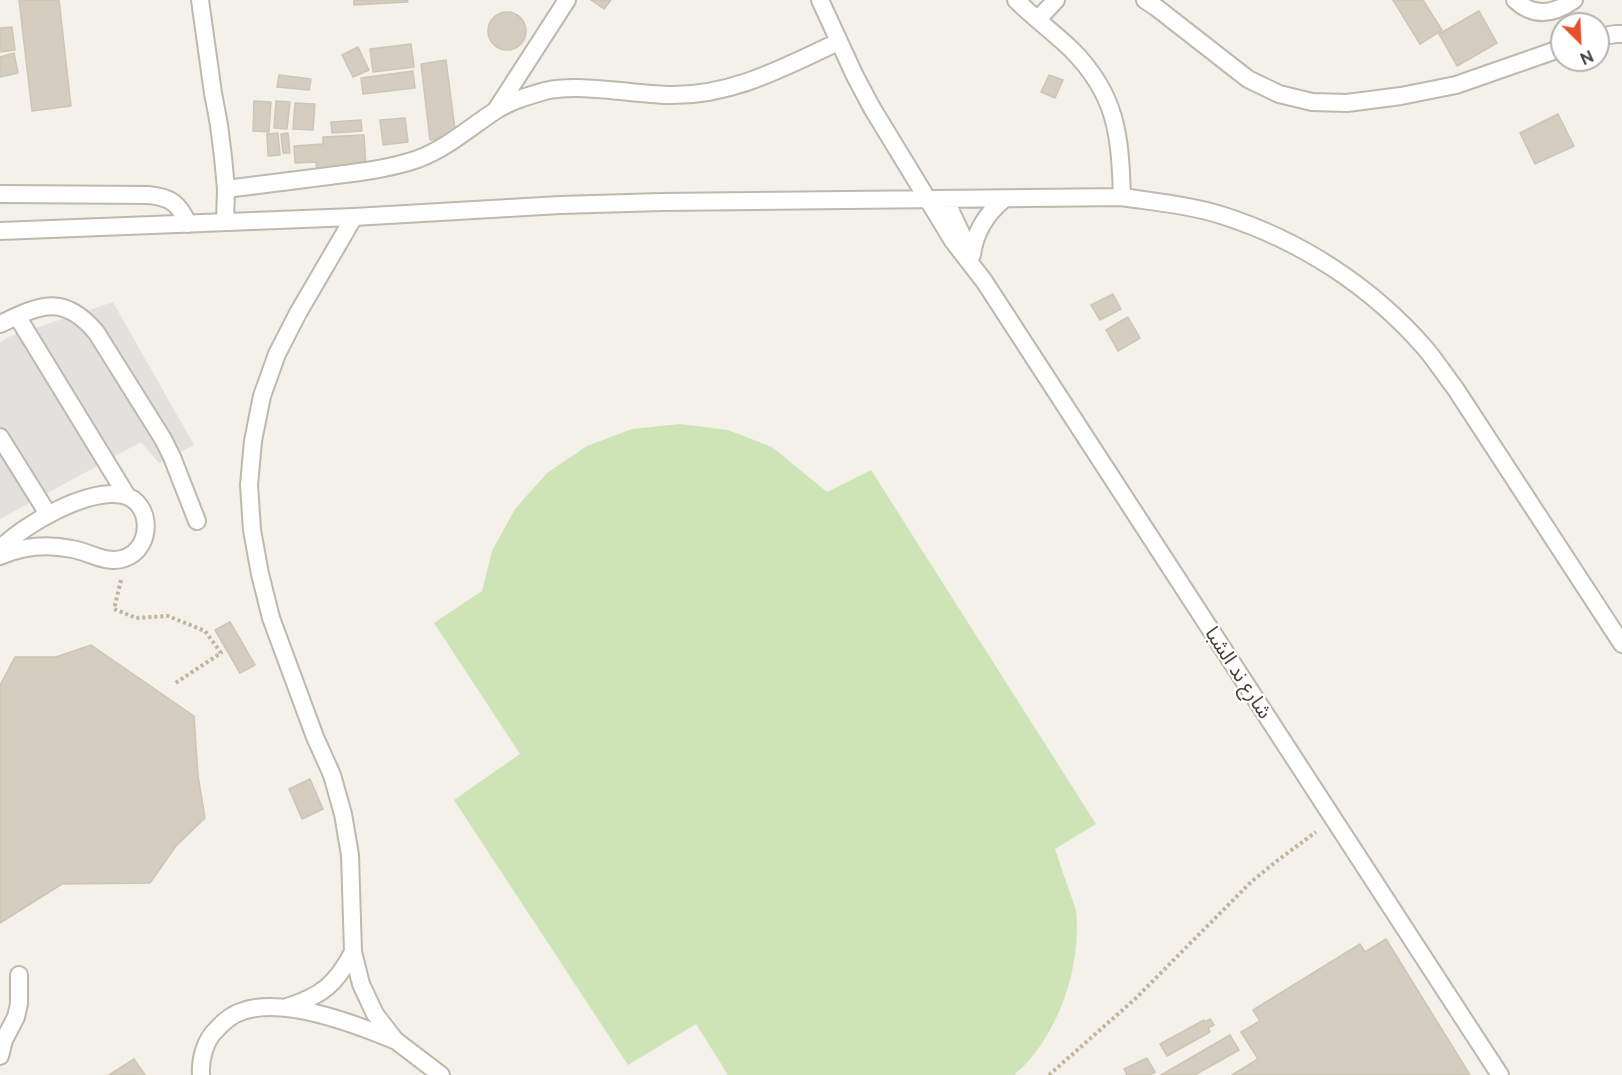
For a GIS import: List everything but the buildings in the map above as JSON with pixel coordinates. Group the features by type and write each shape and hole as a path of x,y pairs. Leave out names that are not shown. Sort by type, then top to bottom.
{"lane":[{"path":"200,0 219,125 226,189 225,222"},
{"path":"496,110 567,0"},
{"name":"شارع ند الشبا","path":"820,0 838,42 872,108 958,250 974,263"},
{"path":"1016,0 1072,50 1092,73 1107,98 1117,127 1121,157 1122,197"},
{"path":"1038,19 1056,0"},
{"path":"1145,0 1248,79 1279,94 1312,102 1347,103 1445,87 1550,52"},
{"path":"1515,0 1528,11 1541,13 1556,10 1574,0"},
{"path":"226,189 388,167 418,158 447,145 496,110 521,98 548,90 577,88 668,95 721,90 772,74 838,42"},
{"path":"0,194 161,196 173,202 183,212 188,224"},
{"path":"0,231 662,202 1122,197 1171,204 1220,215 1267,232 1311,254 1353,281 1391,313 1425,348 1455,388 1622,644"},
{"name":"شارع ند الشبا","path":"945,199 974,263 1500,1075"},
{"path":"974,263 974,242 982,224 994,207 1004,199"},
{"path":"354,217 298,313 277,354 262,396 255,429 249,485 252,530 271,618 315,737 332,775 344,814 350,855 353,952 361,984 375,1014 395,1040 441,1075"},
{"path":"0,324 35,308 53,306 70,310 85,319 96,332 158,430 172,457 197,521"},
{"path":"0,556 30,547 52,546 74,549 110,561 126,558 138,549 146,535 146,519 139,506 127,496 17,316"},
{"path":"0,437 48,514"},
{"path":"0,549 25,527 71,504 111,493 127,496"},
{"path":"284,1008 306,1001 326,989 342,973 353,952"},
{"path":"0,1056 2,1040 18,1011 19,975"},
{"path":"201,1075 204,1049 213,1032 226,1019 243,1011 284,1008 312,1013 341,1020 395,1040"}],"path":[{"path":"126,558 114,609 136,618 168,616 206,631 221,653 174,684"},
{"path":"1049,1075 1136,999 1251,882 1334,820"}],"green space":[{"path":"680,424 728,430 772,447 827,492 871,470 1096,824 1055,849 1076,911 1077,933 1071,978 1055,1022 1030,1060 1014,1075 728,1075 696,1024 628,1065 454,800 520,754 434,623 482,591 492,551 515,509 547,473 587,446 632,429"}],"shaded area":[{"path":"113,302 194,445 159,463 141,442 0,519 0,343 8,337"}]}
